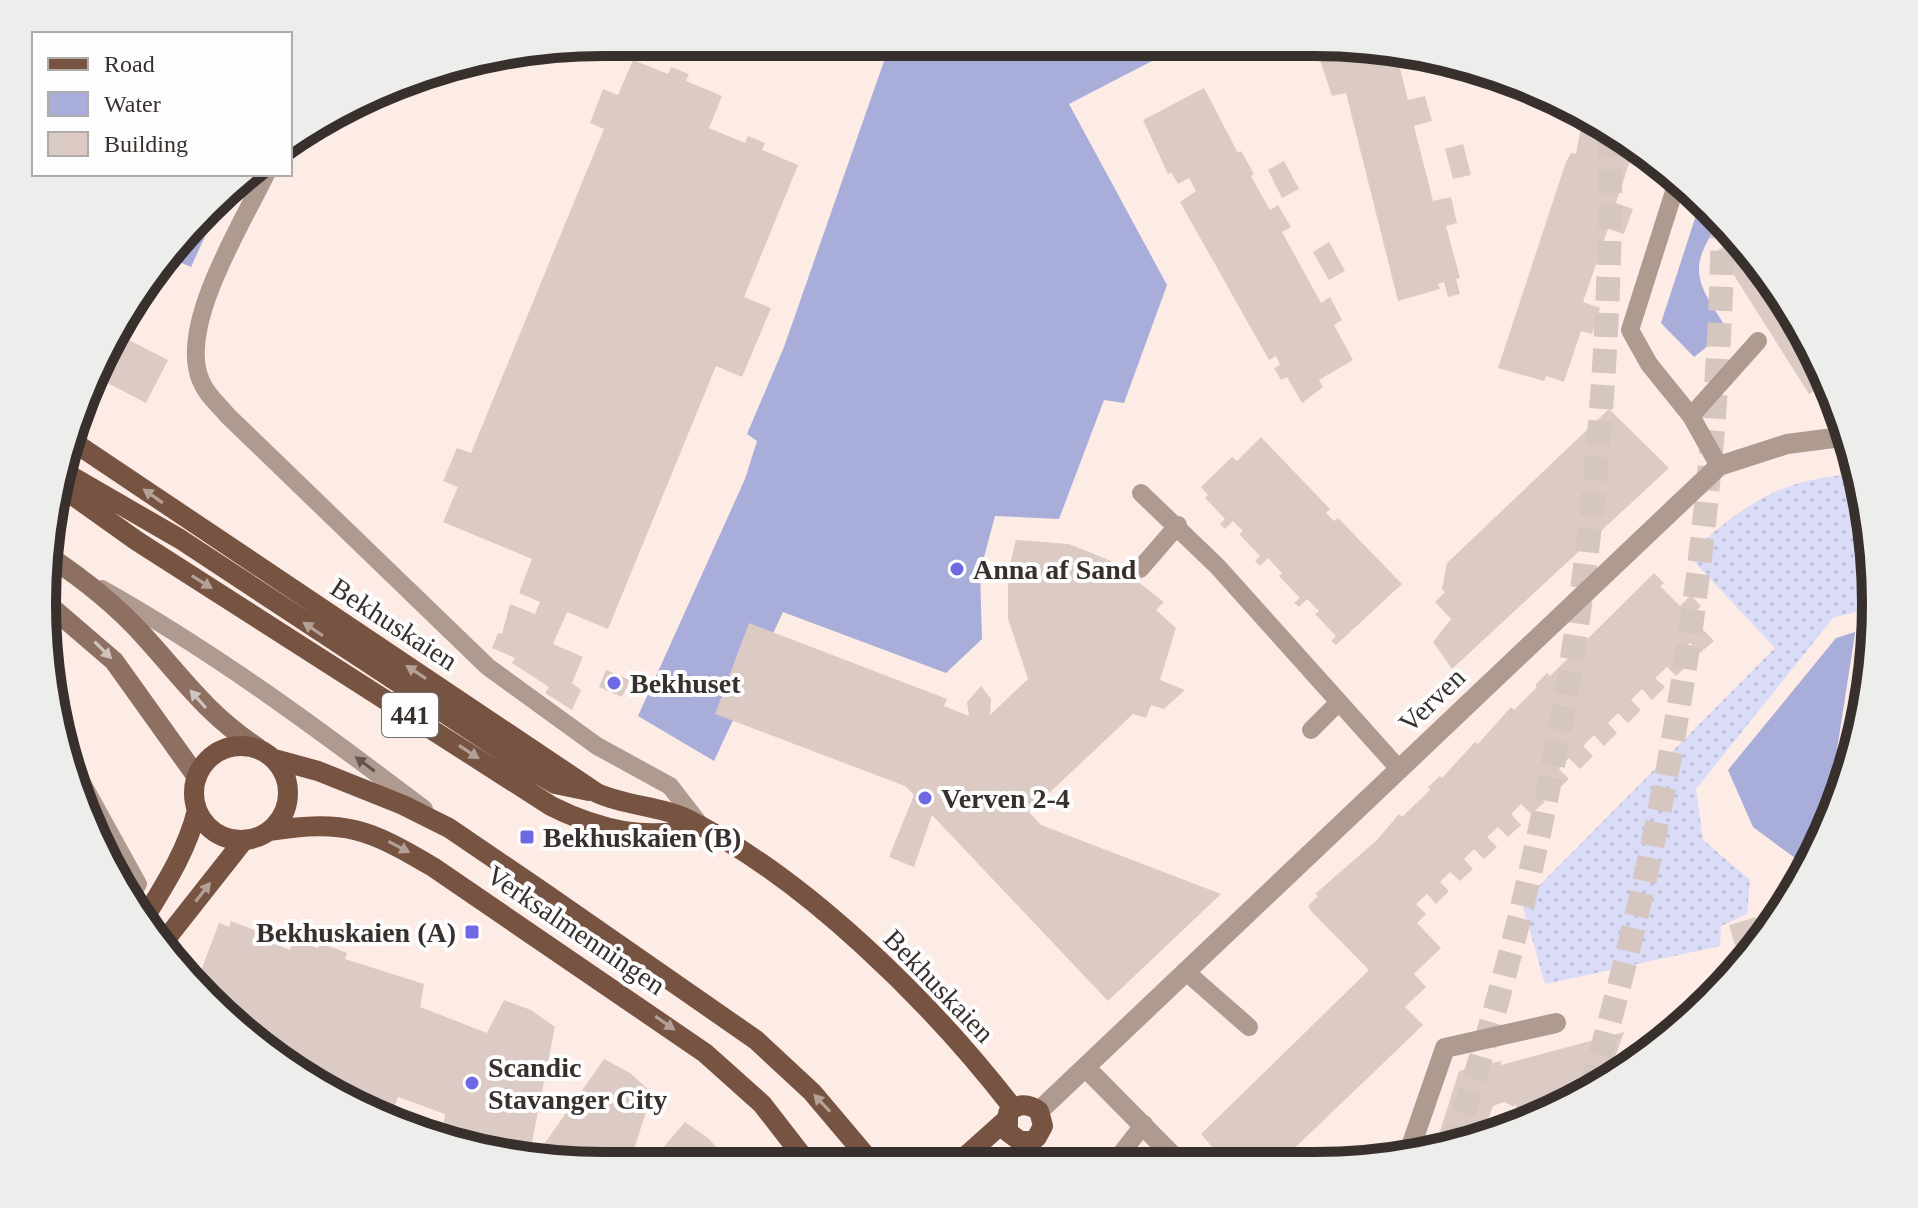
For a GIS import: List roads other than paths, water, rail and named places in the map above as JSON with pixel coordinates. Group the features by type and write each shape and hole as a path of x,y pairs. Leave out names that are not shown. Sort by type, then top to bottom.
{"main road":[{"name":"Bekhuskaien","path":"80,446 597,793 619,803 680,815 773,874 855,940 897,979 1009,1114"},
{"path":"72,476 180,539 555,784 597,793"},
{"name":"441","path":"68,492 150,549 551,806 618,831 679,833 701,826"},
{"name":"Verksalmenningen","path":"58,562 78,576 143,634 205,709 266,754 366,789 449,828 756,1040 821,1102 863,1152"},
{"path":"56,611 114,661 197,777"},
{"path":"149,910 174,870 197,810 197,777 205,763 225,748 266,754 284,772 289,788 282,819 270,831 244,840 168,936"},
{"path":"197,810 213,831 244,840"},
{"name":"Verksalmenningen","path":"270,831 315,824 342,825 398,846 433,867 705,1053 762,1104 799,1152"},
{"path":"969,1152 1023,1104 1039,1111 1043,1126 1019,1152"},
{"path":"1009,1114 1012,1136 1030,1141"}],"street":[{"name":"Verven","path":"1039,1111 1087,1069 1185,971 1400,770 1673,505 1719,466 1787,444 1836,438"},
{"path":"1412,1142 1445,1048 1556,1023"},
{"path":"1087,1069 1170,1152"}],"lane":[{"name":"Bekhuskaien","path":"265,176 199,321 200,379 227,415 488,667 597,746 670,786 701,826"},
{"path":"1674,191 1630,330 1649,364 1691,416 1719,466"},
{"path":"1691,416 1758,341"},
{"path":"1141,493 1178,525 1400,770"},
{"path":"1140,569 1178,525"},
{"name":"Verksalmenningen","path":"78,576 172,630 338,744 449,828"},
{"path":"1311,730 1339,702"},
{"path":"95,807 138,884 135,888"},
{"path":"1185,971 1249,1027"},
{"path":"1122,1152 1144,1124"}],"water":[{"path":"886,56 1162,56 1069,104 1167,285 1124,403 1104,400 1059,519 995,516 980,572 982,639 946,673 783,612 714,761 638,716 745,479 757,441 747,434 784,347"},
{"path":"1697,213 1714,231 1699,264 1703,288 1728,330 1694,357 1661,323"},
{"path":"211,223 191,267 177,261"},
{"path":"1861,630 1851,711 1833,780 1798,860 1753,827 1728,770 1836,638"}],"tunnel":[{"path":"1457,1133 1491,1025 1524,900 1574,647 1591,519 1602,390 1609,261 1610,143"},
{"path":"1594,1075 1646,877 1686,660 1712,441 1722,239"}],"place":[{"name":"Anna af Sand","path":"957,569"},
{"name":"Bekhuset","path":"614,683"},
{"name":"Verven 2-4","path":"925,798"},
{"name":"Bekhuskaien (B)","path":"527,837"},
{"name":"Bekhuskaien (A)","path":"472,932"},
{"name":"Scandic Stavanger City","path":"472,1083"}]}
